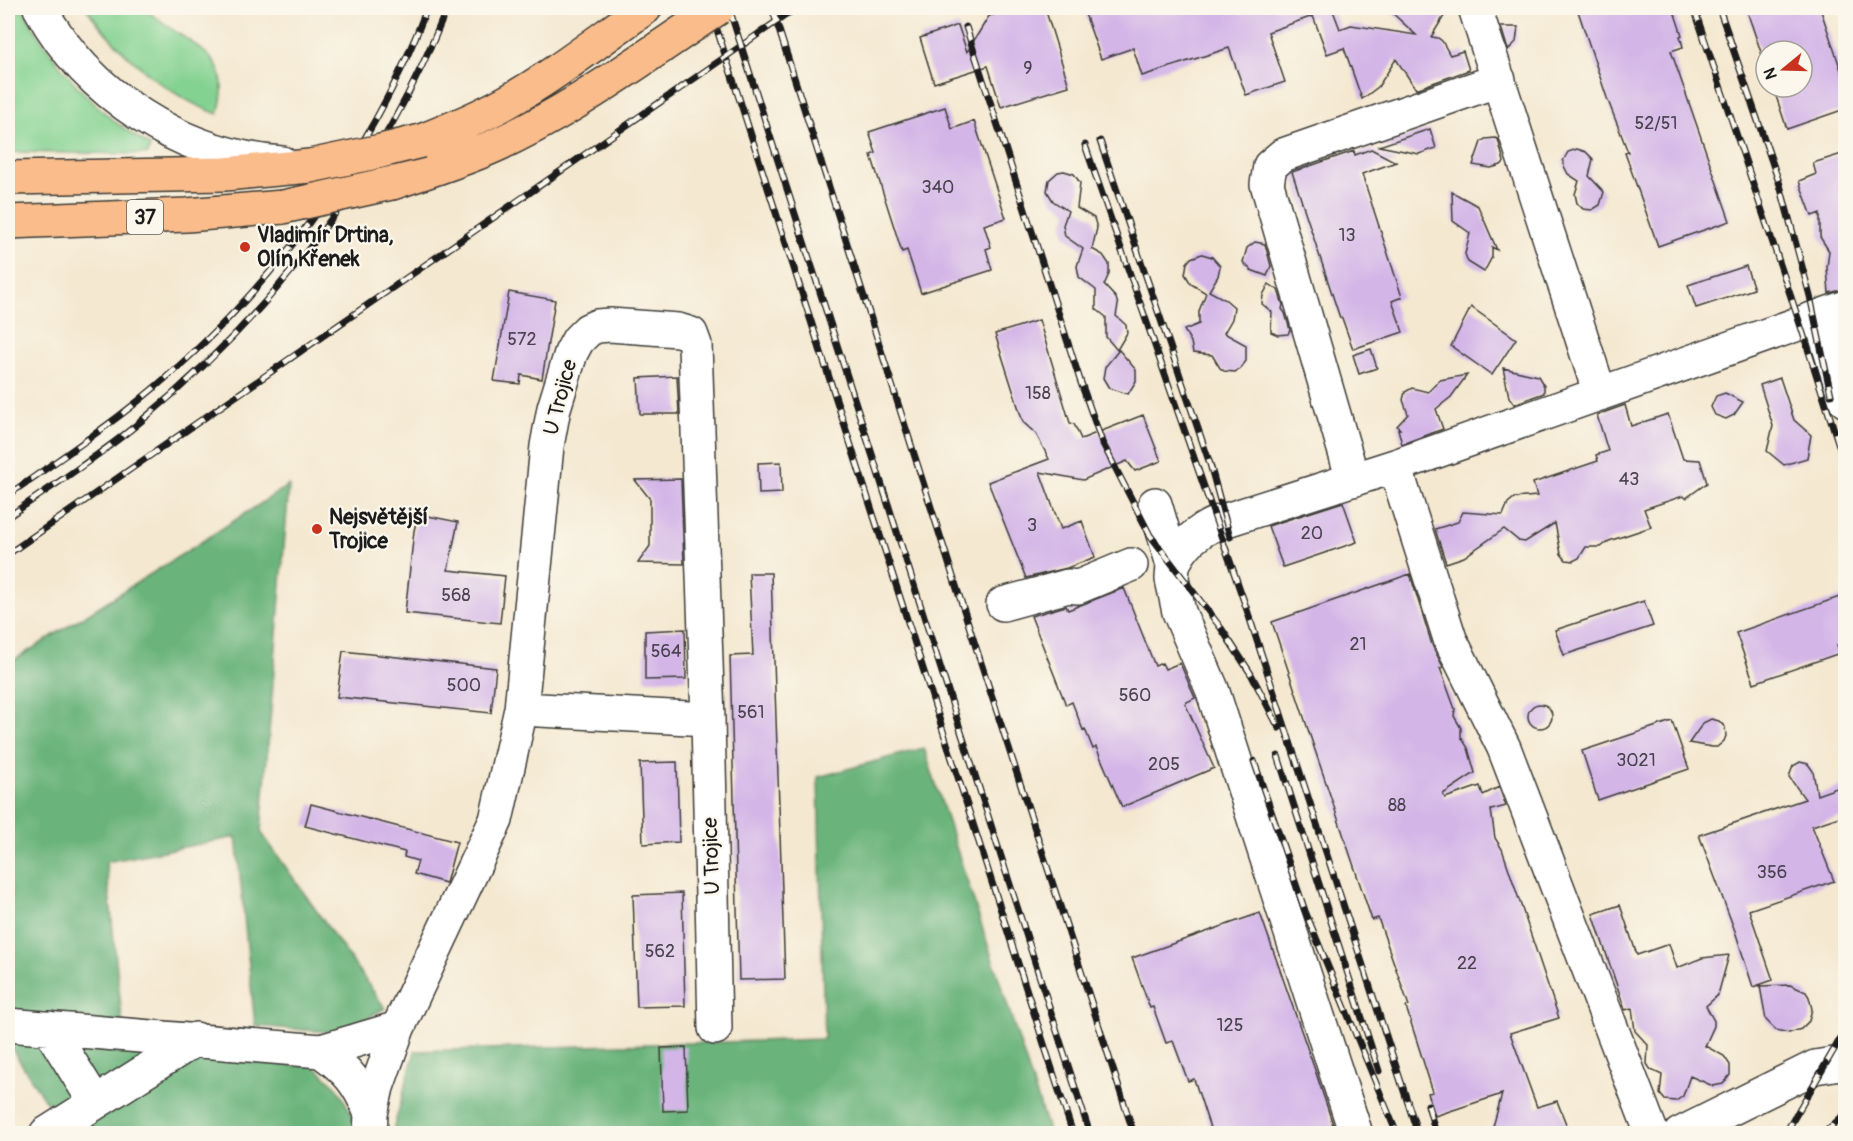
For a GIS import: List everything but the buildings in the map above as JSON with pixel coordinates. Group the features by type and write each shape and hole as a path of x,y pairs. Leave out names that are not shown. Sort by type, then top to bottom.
{"main road":[{"name":"37","path":"8,178 225,174 310,165 421,141 505,103 544,79 645,8"},
{"name":"37","path":"8,222 187,215 283,207 392,183 493,147 542,122 580,100 718,8"}],"street":[{"path":"40,8 62,43 94,78 137,113 156,125 214,150 246,158 310,165"},
{"path":"1475,8 1600,394"},
{"path":"1353,480 1267,184 1270,166 1283,155 1499,80"},
{"path":"1173,565 1185,545 1204,529 1226,520 1395,466 1832,312 1845,401"},
{"name":"U Trojice","path":"371,1124 378,1087 398,1028 496,820 521,709 549,428 571,353 578,340 588,330 597,326 678,330 691,334 693,338 708,719 715,1028"},
{"path":"1395,466 1450,639 1504,748 1652,1134"},
{"path":"1155,504 1173,565 1172,579 1179,612 1212,689 1356,1134"},
{"path":"1003,604 1068,586 1078,587 1131,565"},
{"path":"521,709 708,719"},
{"path":"8,1025 321,1051 398,1028"},
{"path":"49,1028 95,1102"},
{"path":"46,1134 196,1039"},
{"path":"321,1051 340,1064 353,1078 371,1124"},
{"path":"1680,1134 1815,1067 1845,1062"}],"green space":[{"path":"119,6 142,9 195,44 213,61 219,71 222,97 218,114 180,96 144,71 113,41 86,8"},
{"path":"8,8 22,8 61,67 111,118 150,146 148,154 8,152"},
{"path":"289,485 261,832 385,1008 342,1033 255,1026 236,837 106,862 123,1028 192,1058 315,1067 337,1087 355,1120 355,1133 66,1133 8,1043 8,664"},
{"path":"924,748 1049,1133 392,1134 415,1051 824,1039 818,777"}],"railway":[{"path":"8,495 90,438 184,362 270,272 344,173 376,120 427,8"},
{"path":"8,517 140,422 189,379 280,285 320,234 357,181 391,125 421,68 447,8"},
{"path":"710,8 1073,1134"},
{"path":"729,8 1090,1134"},
{"path":"772,8 1134,1134"},
{"path":"8,554 796,8"},
{"path":"1694,8 1846,467"},
{"path":"1719,8 1780,185 1810,296 1831,395"},
{"path":"966,27 1102,442 1150,535 1221,628 1251,674 1279,728"},
{"path":"1100,141 1210,464 1230,537"},
{"path":"1085,145 1247,610 1418,1134"},
{"path":"1278,756 1379,1071"},
{"path":"1254,761 1305,911 1397,1134"},
{"path":"1785,1134 1846,1029"},
{"path":"1428,1105 1436,1134"},
{"path":"1823,1134 1846,1113"}],"place":[{"name":"Vladimír Drtina, Olín Křenek","path":"245,247"},
{"name":"Nejsvětější Trojice","path":"317,529"}]}
